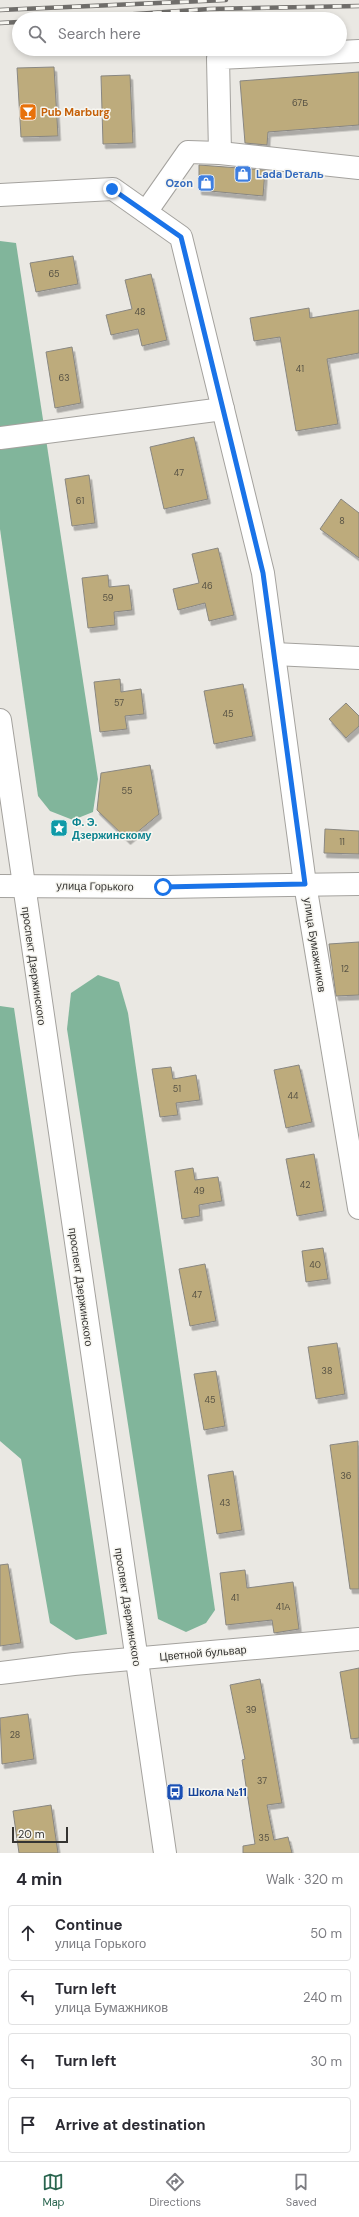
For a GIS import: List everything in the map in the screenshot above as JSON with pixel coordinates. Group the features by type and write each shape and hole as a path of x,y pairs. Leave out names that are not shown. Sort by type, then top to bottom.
{"street":[{"path":"347,52 359,51"},
{"path":"220,153 218,58 258,56"},
{"path":"0,195 112,189 146,212 188,152 220,153 359,168"},
{"name":"улица Бумажников","path":"146,212 181,237 263,573 305,884 359,1208"},
{"path":"0,438 223,409"},
{"path":"274,654 359,658"},
{"name":"проспект Дзержинского","path":"0,720 165,1853"},
{"name":"улица Горького","path":"0,886 163,887 359,884"},
{"name":"Цветной бульвар","path":"0,1673 74,1664 359,1639"}],"green space":[{"path":"0,241 16,243 98,779 93,812 73,820 50,811 38,796 0,529"},
{"path":"98,975 119,982 128,1013 215,1610 206,1623 186,1632 158,1619 67,1029 71,993"},
{"path":"0,1006 14,1008 107,1634 76,1640 50,1623 21,1459 0,1441"}],"building":[{"path":"54,67 58,136 21,137 17,68"},
{"path":"359,72 359,125 268,132 267,145 245,143 240,81"},
{"path":"130,75 133,143 103,144 101,76"},
{"path":"199,165 265,170 263,196 199,190"},
{"path":"73,256 78,284 36,292 30,263"},
{"path":"151,274 167,340 142,346 138,329 111,335 106,315 132,309 125,280"},
{"path":"309,308 310,318 359,310 359,353 327,359 338,424 296,431 280,337 254,341 250,318"},
{"path":"72,347 81,403 55,408 46,352"},
{"path":"194,437 208,499 164,509 150,447"},
{"path":"89,475 95,523 72,526 65,479"},
{"path":"341,499 359,513 359,558 320,529"},
{"path":"218,548 234,615 209,621 205,603 178,610 173,589 199,583 192,554"},
{"path":"108,575 109,587 129,585 132,610 114,612 115,625 88,628 82,578"},
{"path":"120,679 121,692 141,689 144,714 125,716 127,729 100,732 94,682"},
{"path":"243,684 253,736 214,744 204,691"},
{"path":"346,703 359,716 359,726 346,738 329,719"},
{"path":"150,765 159,814 128,840 97,810 101,773"},
{"path":"325,829 359,831 359,854 324,853"},
{"path":"359,942 359,995 336,996 329,944"},
{"path":"299,1065 312,1122 286,1128 274,1070"},
{"path":"171,1067 173,1079 196,1075 200,1100 176,1103 178,1115 160,1117 152,1069"},
{"path":"314,1154 324,1211 297,1216 286,1159"},
{"path":"193,1168 195,1180 218,1177 222,1201 199,1205 200,1216 182,1219 175,1171"},
{"path":"323,1248 328,1279 306,1282 302,1251"},
{"path":"205,1264 216,1321 190,1326 179,1269"},
{"path":"337,1343 345,1394 316,1399 308,1347"},
{"path":"216,1371 225,1426 204,1430 194,1374"},
{"path":"358,1441 359,1589 350,1589 330,1445"},
{"path":"233,1471 242,1530 217,1534 208,1475"},
{"path":"8,1564 21,1643 0,1646 0,1565"},
{"path":"245,1570 247,1588 293,1582 299,1629 274,1633 272,1620 226,1625 220,1573"},
{"path":"359,1668 359,1738 351,1739 340,1672"},
{"path":"260,1679 282,1803 267,1805 274,1840 288,1837 292,1853 243,1853 243,1846 255,1844 242,1760 245,1759 230,1685"},
{"path":"28,1714 34,1759 2,1764 0,1718"},
{"path":"51,1805 58,1853 19,1853 13,1811"}],"railway":[{"path":"0,10 226,0"},
{"path":"165,12 209,9 359,6"},
{"path":"0,23 12,22"}],"place":[{"name":"Pub Marburg","path":"28,112"},
{"name":"Lada Dеталь","path":"243,174"},
{"name":"Ozon","path":"206,183"},
{"name":"Ф. Э. Дзержинскому","path":"59,828"},
{"name":"Школа №11","path":"175,1792"}],"route":[{"path":"112,189 181,237 263,573 305,884 163,887"}]}
